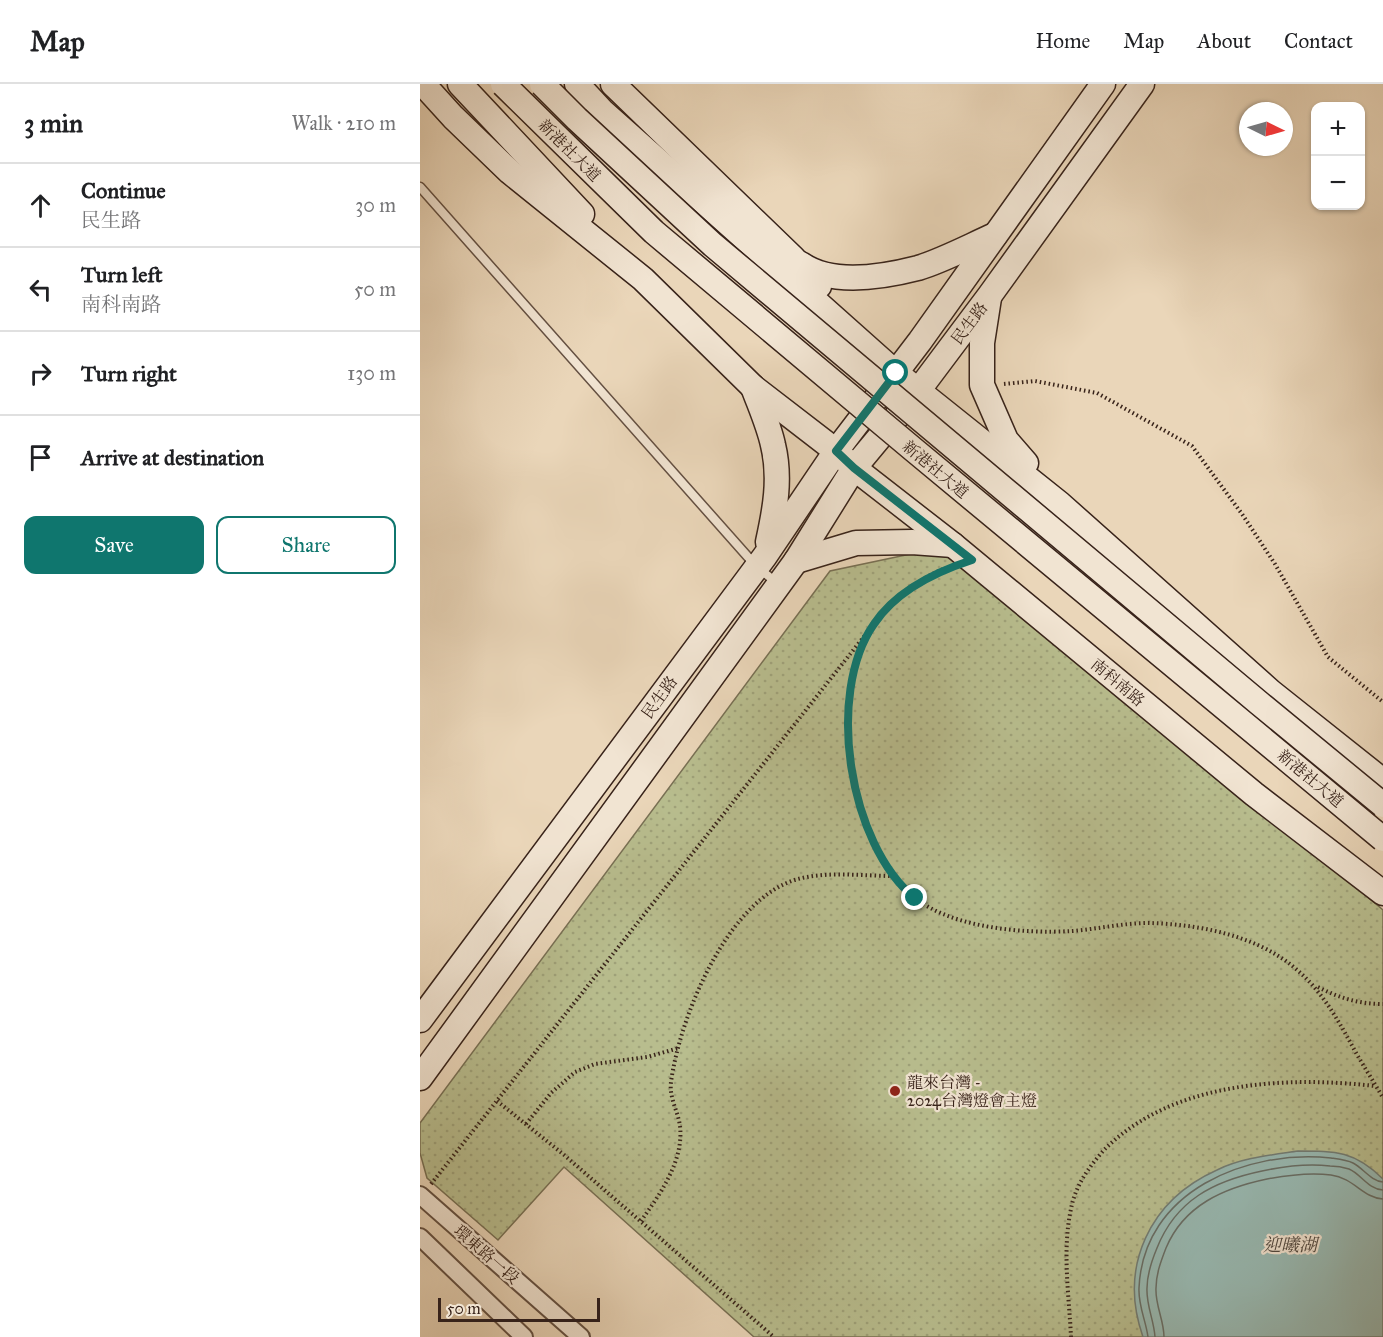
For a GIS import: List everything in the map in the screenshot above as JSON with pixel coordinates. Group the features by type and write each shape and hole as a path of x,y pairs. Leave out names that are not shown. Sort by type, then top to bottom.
{"street":[{"path":"423,84 453,117 510,172 643,279"},
{"path":"460,84 643,279 753,387 836,451 854,468"},
{"name":"新港社大道","path":"503,84 654,232 1383,839"},
{"name":"新港社大道","path":"542,84 713,245 1383,805"},
{"path":"577,84 602,111 896,373 1060,504 1271,692 1383,781"},
{"path":"613,84 793,258 896,373"},
{"name":"民生路","path":"420,1020 760,561 836,451 896,373 1103,84"},
{"name":"民生路","path":"420,1078 796,561 854,468 918,391 990,295 1142,84"},
{"path":"793,258 811,270 846,278 881,275 920,267 995,235"},
{"path":"990,295 982,343 982,385 1006,440 1060,504"},
{"path":"753,387 773,443 777,467 776,508 760,561"},
{"name":"南科南路","path":"854,468 972,560 1254,795 1383,893"},
{"path":"796,561 856,543 912,542 953,545"},
{"name":"環東路一段","path":"421,1196 581,1337"},
{"name":"環東路一段","path":"420,1237 524,1337"}],"lane":[{"path":"420,187 779,584"}],"path":[{"path":"982,385 1035,381 1097,393 1192,446 1275,564 1328,657 1383,702"},
{"path":"421,1196 884,610 929,576 972,560"},
{"path":"873,624 864,642 853,677 848,712 848,740 854,779 865,820 893,876 908,892 923,904 957,918 992,927 1057,932 1149,923 1218,932 1260,946 1298,969 1316,987 1334,1012 1383,1098"},
{"path":"640,1221 666,1182 677,1154 680,1133 671,1091 679,1048 698,994 717,951 762,897 775,888 800,878 893,876"},
{"path":"1316,987 1349,1000 1383,1004"},
{"path":"526,1124 551,1093 575,1072 595,1064 647,1057 679,1048"},
{"path":"1071,1337 1068,1270 1071,1209 1075,1194 1090,1167 1126,1131 1158,1110 1215,1091 1260,1085 1321,1082 1376,1086"},
{"path":"497,1101 774,1337"}],"green space":[{"path":"953,545 1383,910 1383,1337 754,1337 564,1167 498,1240 427,1178 420,1153 420,1123 830,571"}],"water":[{"name":"迎曦湖","path":"1298,1151 1344,1154 1363,1163 1383,1179 1383,1337 1143,1337 1136,1311 1135,1285 1138,1261 1146,1238 1158,1217 1174,1199 1194,1183 1217,1170 1246,1160"}],"place":[{"name":"龍來台灣 - 2024台灣燈會主燈","path":"895,1091"}],"route":[{"path":"896,373 836,451 854,468 972,560 929,576 884,610 873,624 864,642 853,677 848,731 857,793 870,832 893,876 915,898"}]}
